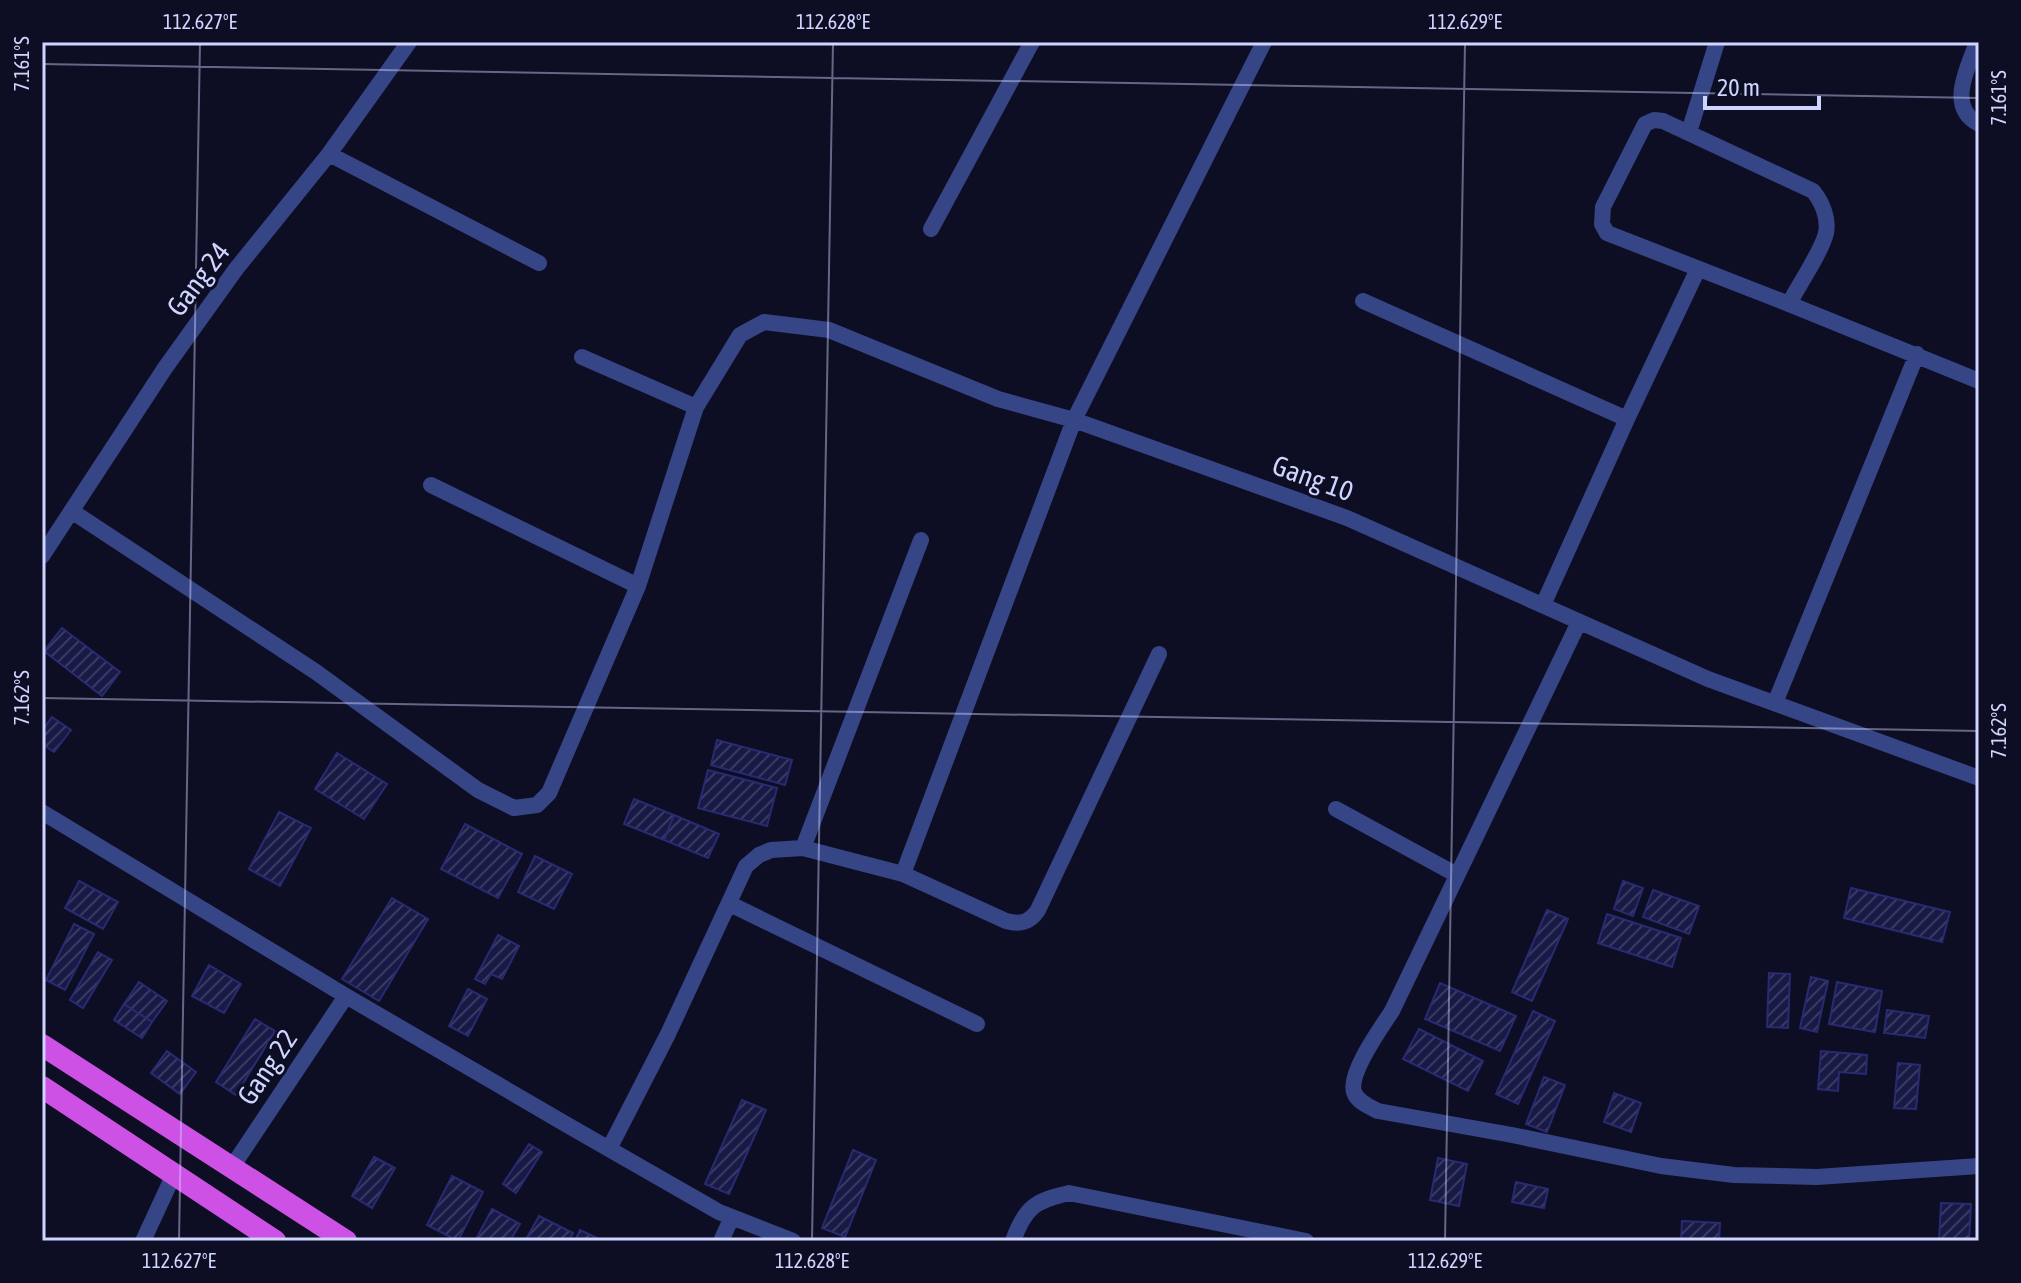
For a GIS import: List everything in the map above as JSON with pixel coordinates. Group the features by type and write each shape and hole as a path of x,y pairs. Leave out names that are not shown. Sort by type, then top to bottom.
{"highway":[{"path":"42,1045 346,1241"},
{"path":"42,1087 275,1241"}],"street":[{"name":"Gang 24","path":"42,556 174,355 236,269 329,154 409,42"},
{"path":"931,229 1032,42"},
{"path":"903,874 1074,420 1264,42"},
{"path":"1689,132 1717,42"},
{"path":"1977,42 1962,87 1961,100 1965,112 1979,124"},
{"path":"1789,304 1826,235 1825,212 1813,191 1663,121 1654,120 1645,124 1601,215 1602,224 1613,237 1917,354 1979,381"},
{"path":"329,154 539,263"},
{"path":"1543,605 1698,269"},
{"path":"1363,301 1627,419"},
{"name":"Gang 10","path":"73,512 316,672 478,790 514,808 537,805 549,793 638,586 696,407 740,335 764,322 829,330 998,399 1074,420 1347,518 1708,679 1979,778"},
{"path":"1775,703 1917,354"},
{"path":"582,357 696,407"},
{"path":"431,485 638,586"},
{"path":"803,848 921,540"},
{"path":"1579,622 1392,1011 1362,1060 1354,1083 1354,1094 1378,1111 1598,1154 1734,1175 1817,1177 1979,1166"},
{"path":"609,1149 668,1034 746,866 759,855 785,848 803,848 903,874 1015,924 1029,921 1038,910 1159,654"},
{"path":"1336,809 1457,875"},
{"path":"42,812 346,996 609,1149 732,1217 793,1241"},
{"path":"730,904 977,1024"},
{"name":"Gang 22","path":"232,1167 346,996"},
{"path":"143,1241 174,1174"},
{"path":"1013,1241 1020,1220 1040,1200 1069,1193 1306,1241"},
{"path":"721,1241 732,1217"}],"building":[{"path":"62,628 120,672 102,696 44,651"},
{"path":"52,717 71,730 54,752 42,744 42,731"},
{"path":"717,740 792,760 785,785 711,765"},
{"path":"337,753 387,784 364,819 315,789"},
{"path":"708,770 777,788 767,826 698,808"},
{"path":"634,799 674,815 664,840 624,824"},
{"path":"279,812 311,828 280,886 249,869"},
{"path":"674,815 719,834 708,858 664,840"},
{"path":"465,824 522,854 498,898 441,869"},
{"path":"535,856 572,874 554,909 518,892"},
{"path":"79,881 118,902 103,929 65,908"},
{"path":"1623,881 1643,888 1633,916 1614,909"},
{"path":"1851,888 1950,912 1942,942 1844,918"},
{"path":"1653,890 1699,906 1689,934 1643,917"},
{"path":"392,898 428,919 379,1001 342,979"},
{"path":"1547,910 1568,919 1532,1001 1512,992"},
{"path":"1607,914 1681,938 1672,967 1598,943"},
{"path":"74,924 94,934 65,990 46,980"},
{"path":"498,935 519,946 502,979 491,974 485,984 475,979"},
{"path":"98,952 112,960 83,1008 70,1000"},
{"path":"209,965 241,984 224,1013 192,996"},
{"path":"1769,973 1790,974 1788,1028 1767,1027"},
{"path":"1811,977 1828,981 1817,1032 1800,1028"},
{"path":"139,982 167,1001 152,1022 124,1004"},
{"path":"1837,982 1882,991 1875,1032 1829,1024"},
{"path":"1440,983 1516,1016 1500,1051 1425,1019"},
{"path":"468,989 487,999 468,1036 449,1026"},
{"path":"124,1004 152,1022 142,1038 114,1020"},
{"path":"1887,1010 1929,1016 1925,1038 1884,1033"},
{"path":"1533,1011 1555,1021 1518,1104 1496,1094"},
{"path":"255,1019 275,1031 236,1095 216,1082"},
{"path":"1419,1029 1483,1061 1468,1091 1403,1059"},
{"path":"167,1051 196,1072 180,1094 151,1073"},
{"path":"1821,1051 1867,1055 1866,1074 1839,1072 1838,1091 1818,1089"},
{"path":"1898,1063 1920,1065 1916,1109 1894,1108"},
{"path":"1544,1077 1565,1085 1547,1132 1526,1124"},
{"path":"1614,1093 1641,1103 1631,1132 1604,1122"},
{"path":"742,1100 766,1110 729,1194 705,1184"},
{"path":"529,1144 542,1152 516,1193 503,1184"},
{"path":"853,1150 876,1160 845,1237 822,1228"},
{"path":"374,1157 395,1168 372,1208 352,1196"},
{"path":"1438,1158 1467,1164 1459,1206 1430,1200"},
{"path":"452,1176 483,1192 458,1241 427,1225"},
{"path":"1516,1182 1548,1189 1544,1208 1512,1202"},
{"path":"1941,1203 1971,1204 1969,1241 1939,1241"},
{"path":"492,1209 520,1224 510,1241 475,1241"},
{"path":"539,1216 573,1233 569,1241 525,1241"},
{"path":"1682,1221 1720,1223 1719,1241 1681,1241"},
{"path":"580,1230 603,1241 575,1241"}]}
